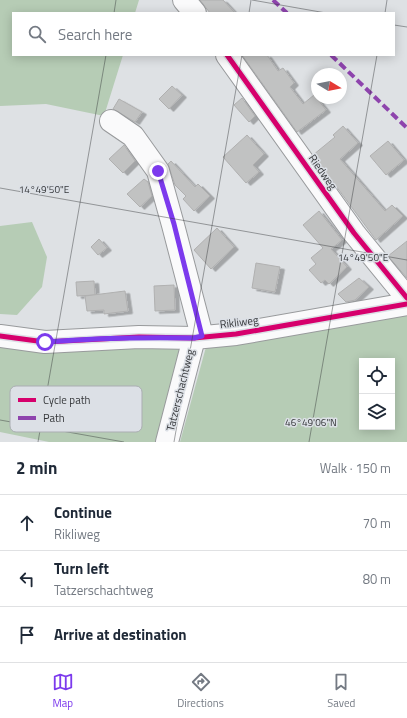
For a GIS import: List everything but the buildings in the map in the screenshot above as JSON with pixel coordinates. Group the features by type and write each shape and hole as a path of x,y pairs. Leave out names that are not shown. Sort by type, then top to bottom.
{"street":[{"path":"184,0 194,12"},
{"name":"Riedweg","path":"228,56 354,233 407,298"},
{"name":"Tatzerschachtweg","path":"110,121 133,136 158,171 174,224 198,337 167,442"},
{"name":"Rikliweg","path":"0,336 45,342 139,336 198,337 236,334 407,304"}],"green space":[{"path":"0,0 139,0 135,12 12,12 12,56 123,56 104,116 46,104 0,106"},
{"path":"32,222 47,257 42,287 17,315 0,314 0,226"},
{"path":"407,314 407,442 180,442 206,347"},
{"path":"0,341 182,345 159,442 49,442 0,432"}],"marked path":[{"path":"273,0 286,12"},
{"path":"332,56 407,128"}],"cycle path":[{"path":"228,56 354,233 407,298"},
{"path":"0,336 45,342 139,337 194,338 236,334 407,304"}],"route":[{"path":"45,342 87,338 139,336 194,338 202,336 174,224 158,171"}]}
